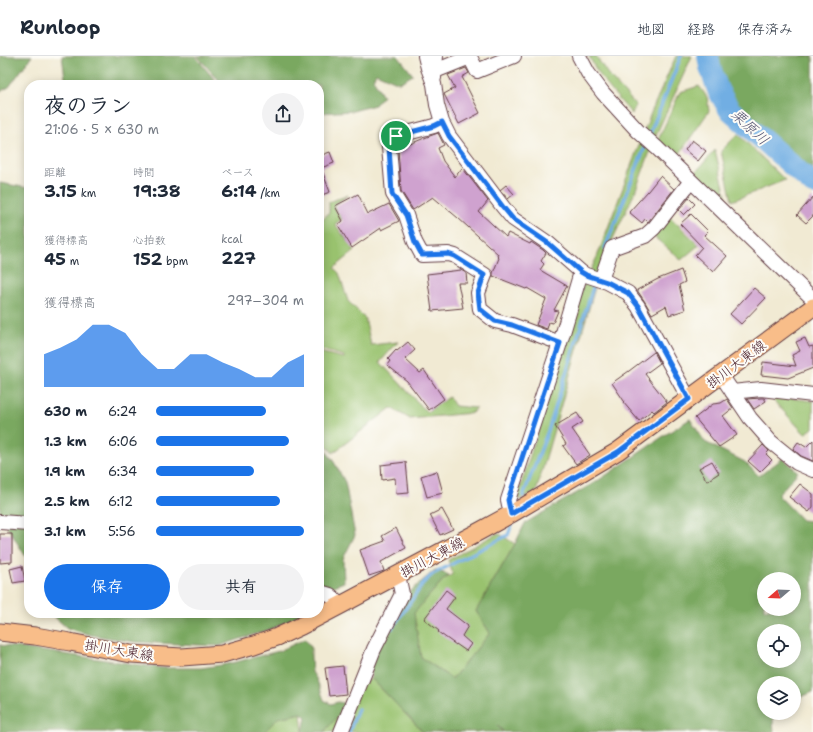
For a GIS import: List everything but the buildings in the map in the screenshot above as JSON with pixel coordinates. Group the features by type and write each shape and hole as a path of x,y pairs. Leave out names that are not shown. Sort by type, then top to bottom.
{"main road":[{"name":"掛川大東線","path":"324,614 511,514 618,452 813,306"},
{"name":"掛川大東線","path":"0,632 35,636 131,654 182,657 222,654 254,645 277,637 316,618"}],"street":[{"path":"425,56 428,68 434,78"},
{"path":"436,56 434,78 437,106 442,122 449,136 513,219 548,243 592,277 628,293 638,306 689,399"},
{"path":"434,78 470,57 478,71 514,56"},
{"path":"579,56 588,73 603,93 641,133 813,299"},
{"path":"442,122 434,126 396,136 389,147 392,194 406,215 415,242 422,255 448,254 454,256 484,275 478,293 480,309 495,321 512,325 560,343"},
{"path":"511,514 508,500 560,343 592,277 612,248 645,236 654,228 691,181"},
{"path":"721,375 750,418 771,442 797,463 813,470"},
{"path":"732,392 761,389 813,395"},
{"path":"0,522 24,524"},
{"path":"341,732 374,649 402,594 398,575"},
{"path":"324,594 330,596 341,605"}],"green space":[{"path":"0,56 32,56 9,87 0,93"},
{"path":"62,56 195,56 215,80 65,80"},
{"path":"197,56 398,56 413,75 399,83 376,73 373,79 383,96 375,105 353,111 324,113 324,80 219,80"},
{"path":"589,56 596,56 609,76 636,105 632,114 614,94"},
{"path":"676,56 692,56 657,133 635,192 610,245 598,277 536,492 516,501 584,283 597,257 652,110"},
{"path":"712,56 813,56 813,174 802,162 767,135 720,87 713,66"},
{"path":"699,86 707,97 709,111 678,156 658,140 680,92"},
{"path":"738,134 785,180 732,201 721,151"},
{"path":"715,150 728,204 694,174"},
{"path":"0,183 24,187 24,554 0,515"},
{"path":"348,195 333,206 342,219 335,224 355,251 334,268 339,273 348,301 365,318 371,345 398,342 380,362 427,412 449,397 455,406 476,408 472,413 410,419 391,408 333,453 324,443 324,353 344,358 344,356 324,350 324,218 329,213 329,202"},
{"path":"668,215 699,245 681,260 653,236"},
{"path":"770,397 813,401 813,428 805,434"},
{"path":"690,419 705,442 745,462 759,476 783,458 798,472 778,495 802,520 813,521 813,692 801,697 801,676 757,676 757,720 773,720 774,732 504,732 497,725 503,732 423,732 371,678 371,653 405,596 435,570 449,575 414,613 421,657 452,679 490,633 476,611 515,544 525,523 599,480"},
{"path":"324,448 345,482 355,535 343,559 344,582 324,590"},
{"path":"498,533 515,544 476,611 490,633 452,679 421,657 412,615 443,580 453,574 448,560"},
{"path":"56,618 294,618 271,629 219,646 135,642 91,635 67,628"},
{"path":"305,639 311,647 312,672 317,680 324,700 331,704 338,702 343,703 342,711 324,732 303,732 306,717 301,713 278,718 264,732 0,732 0,645 162,668 201,668 228,664 279,651"},
{"path":"371,678 423,732 324,732 359,686"},
{"path":"301,713 303,732 260,732 278,718"}],"waterway":[{"path":"649,136 681,56"},
{"name":"栗原川","path":"708,56 718,90 729,109 813,184"},
{"path":"605,248 646,144"},
{"path":"523,496 549,428 595,281"},
{"path":"392,628 425,581 433,574 508,535 512,524"},
{"path":"349,732 358,709"}],"route":[{"path":"442,122 449,136 513,219 548,243 581,272 607,282 628,293 638,306 689,399 618,452 511,514 508,500 560,343 512,325 495,321 480,309 478,293 484,275 454,256 448,254 422,255 415,242 406,215 392,194 389,147 396,136 434,126 442,122"}]}
